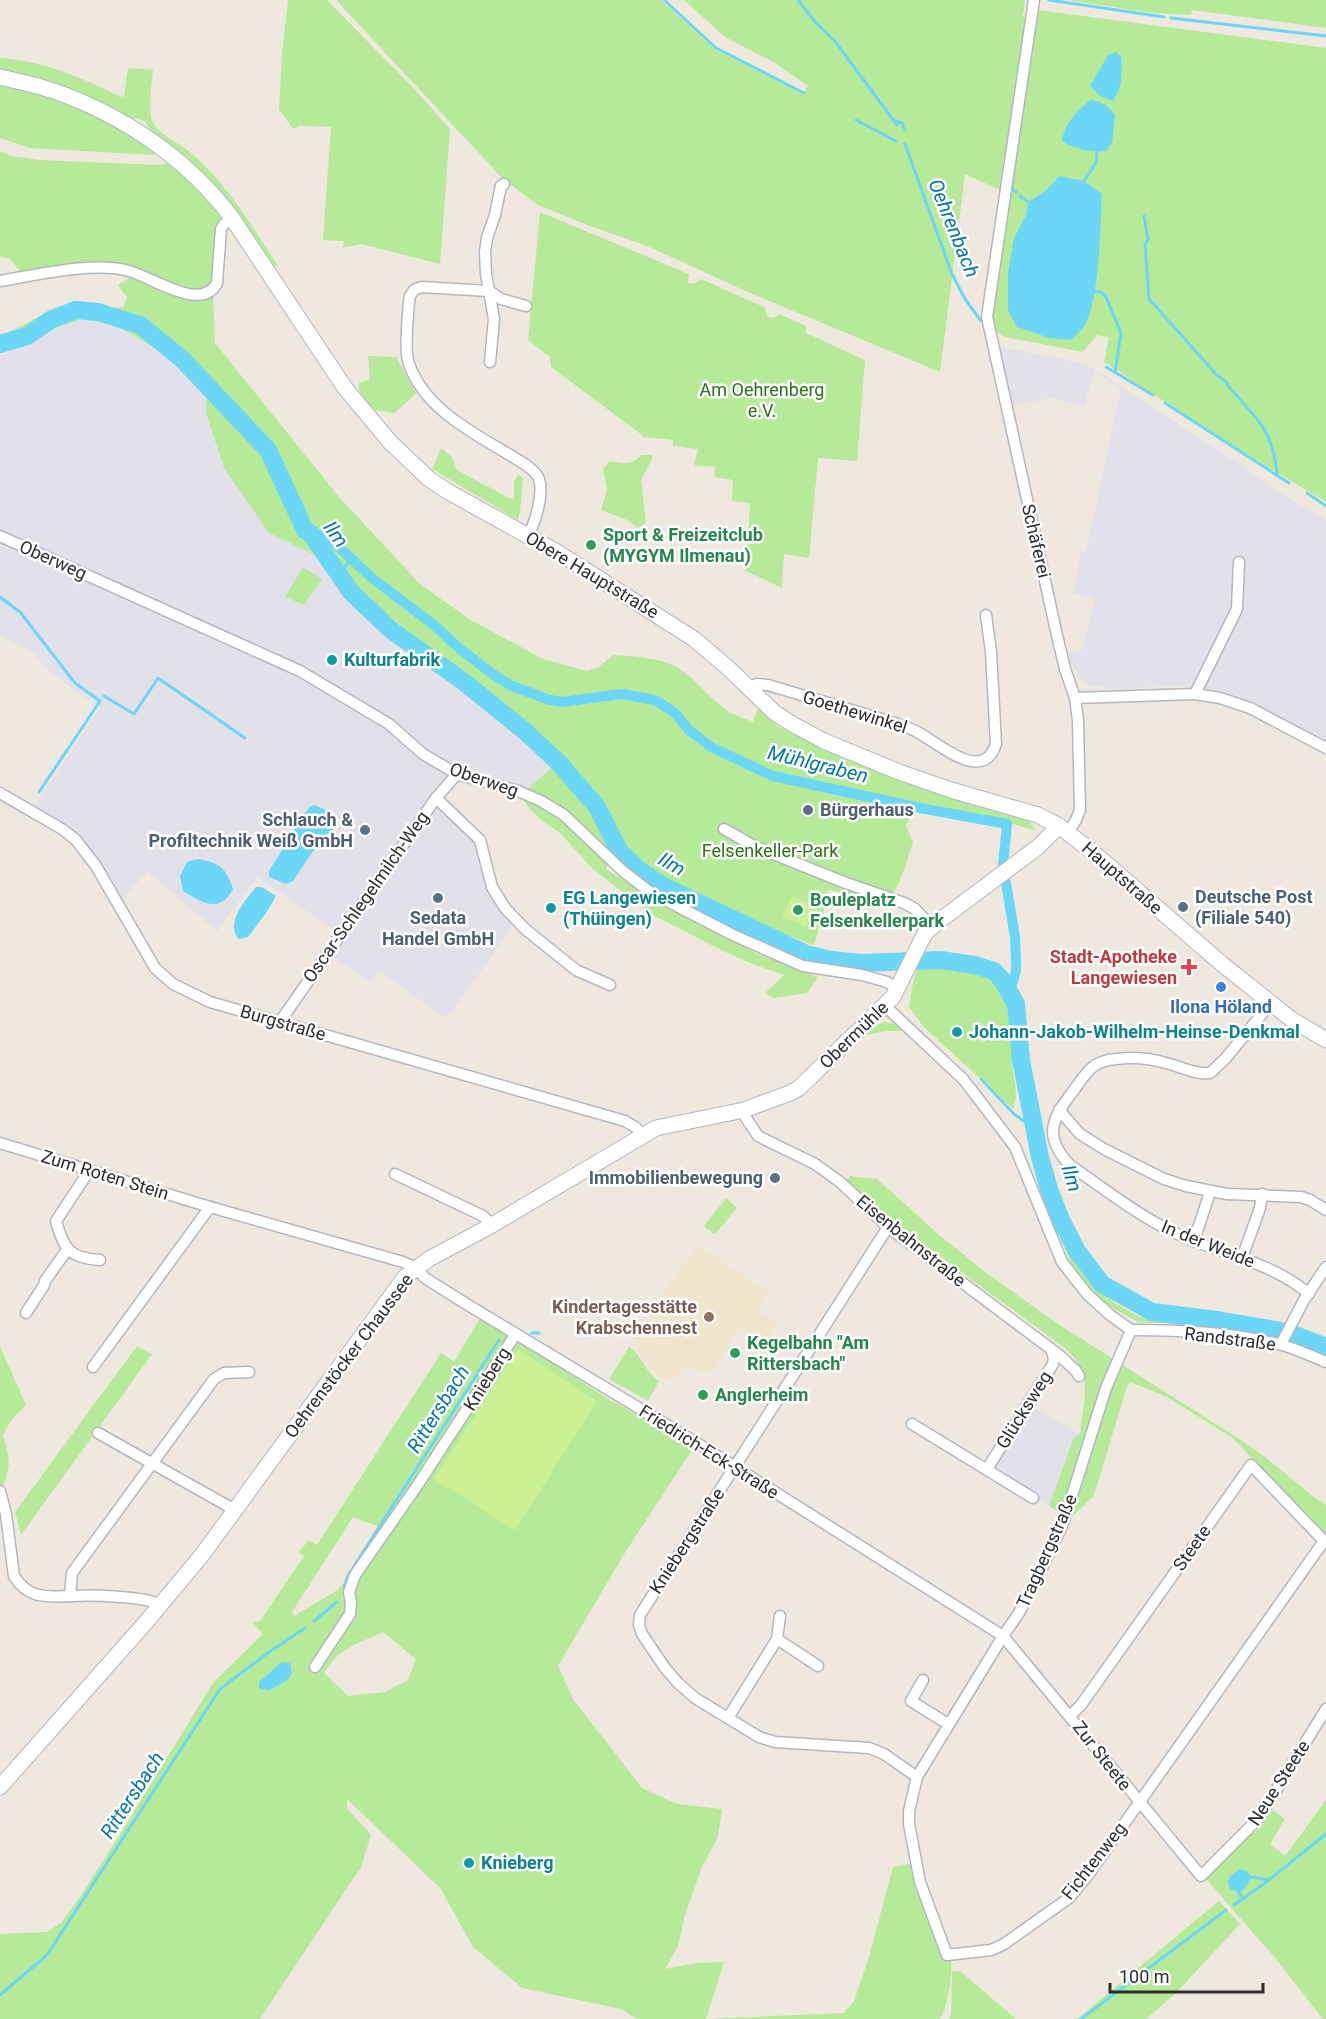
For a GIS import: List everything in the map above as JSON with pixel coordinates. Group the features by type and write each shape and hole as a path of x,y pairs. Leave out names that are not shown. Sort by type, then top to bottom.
{"main road":[{"name":"Obere Hauptstraße","path":"0,77 53,90 113,117 161,148 200,181 232,218 345,387 390,442 429,479 528,536 694,639 785,719 824,741 899,772 979,799 1038,815 1064,829"},
{"name":"Obermühle","path":"778,1098 799,1088 885,1006 898,989 925,933 1050,836 1064,829"},
{"name":"Hauptstraße","path":"1064,829 1222,964 1304,1028 1326,1040"},
{"name":"Oehrenstöcker Chaussee","path":"0,1787 161,1605 202,1555 405,1277 416,1268 643,1135 664,1125 744,1110 778,1098"}],"street":[{"name":"Schäferei","path":"1034,0 987,318 1061,650 1075,698 1080,810 1076,820 1064,829"},
{"path":"490,362 494,319 486,274 487,238 501,186 504,184"},
{"path":"0,281 92,267 113,267 133,271 185,293 204,295 213,290 217,283 221,228 232,218"},
{"path":"526,306 501,299 489,291 421,287 414,290 409,302 407,354 409,365 417,379 441,409 536,474 540,487 539,498 535,521 528,536"},
{"name":"Oberweg","path":"0,536 300,670 389,724 423,754 457,774 518,791 541,801 564,815 624,872 650,892 733,935 802,966 862,975 887,982 898,989"},
{"path":"1195,694 1237,609 1239,562"},
{"name":"Goethewinkel","path":"748,687 757,684 768,685 898,724 917,731 960,758 978,762 993,754 996,744 991,652 986,615"},
{"path":"1075,698 1195,694 1220,698 1250,708 1326,748"},
{"name":"Oscar-Schlegelmilch-Weg","path":"279,1023 436,798 457,774"},
{"name":"Burgstraße","path":"1,794 62,828 76,840 96,866 156,968 172,984 210,1002 279,1023 625,1121 635,1126 643,1135"},
{"path":"436,798 480,840 492,887 505,908 525,929 576,970 610,985"},
{"path":"724,829 756,847 904,903 915,909 932,927"},
{"path":"1271,1003 1225,1059 1210,1073 1197,1072 1149,1059 1103,1061 1090,1068 1059,1110 1080,1134 1104,1149 1164,1179 1210,1192 1301,1197 1326,1210"},
{"path":"885,1006 975,1093 1015,1147 1062,1262 1087,1294 1131,1330"},
{"name":"Eisenbahnstraße","path":"744,1110 750,1125 758,1136 815,1164 840,1182 888,1227 1051,1349 1079,1376"},
{"name":"In der Weide","path":"1059,1110 1053,1125 1056,1146 1071,1166 1167,1230 1242,1258 1294,1283 1309,1294"},
{"name":"Zum Roten Stein","path":"0,1143 210,1207 403,1262 416,1268"},
{"path":"89,1171 56,1221 67,1250 74,1255 100,1260"},
{"path":"395,1174 483,1215 492,1225"},
{"path":"1194,1241 1210,1192"},
{"path":"1242,1258 1260,1208 1262,1194"},
{"path":"93,1367 210,1207"},
{"name":"Kniebergstraße","path":"888,1227 644,1608 640,1615 639,1625 642,1634 665,1668 694,1698 759,1737 775,1742 869,1748 884,1754 916,1777"},
{"path":"26,1313 67,1250"},
{"path":"1282,1342 1309,1294 1323,1280 1326,1267"},
{"name":"Friedrich-Eck-Straße","path":"416,1268 425,1278 515,1335 735,1467 1003,1636"},
{"name":"Randstraße","path":"1131,1330 1216,1334 1282,1342 1326,1362"},
{"name":"Tragbergstraße","path":"947,1955 920,1882 909,1824 909,1810 916,1777 1019,1613 1063,1524 1106,1388 1131,1330"},
{"name":"Knieberg","path":"315,1667 350,1614 349,1592 355,1575 417,1486 515,1335"},
{"name":"Glücksweg","path":"987,1469 1053,1364 1051,1349"},
{"path":"70,1596 72,1573 214,1379 224,1373 249,1372"},
{"name":"Glücksweg","path":"912,1424 1033,1498"},
{"path":"98,1433 235,1510"},
{"name":"Steete","path":"1070,1716 1081,1705 1251,1465 1325,1542 1139,1803"},
{"path":"0,1491 6,1514 12,1568 19,1583 36,1595 149,1600 161,1605"},
{"path":"728,1718 777,1639 780,1616"},
{"name":"Zur Steete","path":"1003,1636 1201,1876"},
{"path":"777,1639 818,1666"},
{"path":"923,1680 910,1701 948,1724"},
{"name":"Neue Steete","path":"1201,1876 1260,1818 1326,1709"},
{"name":"Fichtenweg","path":"947,1955 991,1950 1004,1944 1070,1898 1139,1803"}],"shaded area":[{"path":"96,314 179,362 207,391 206,413 269,533 315,555 479,690 555,766 521,795 456,768 427,794 439,809 478,843 489,890 515,923 451,1013 445,1018 378,970 370,982 323,951 336,931 257,877 217,931 147,871 121,901 101,867 34,807 100,708 48,670 33,652 0,636 0,358 25,339"},
{"path":"999,347 1063,359 1091,367 1250,471 1266,484 1326,520 1326,741 1247,699 1218,690 1180,686 1114,689 1090,685 1082,680 1071,664 1069,653 1082,650 1095,598 1074,593 1081,551 1086,552 1121,389 1094,371 1084,407 1052,398 1011,405"},
{"name":"Kindertagesstätte Krabschennest","path":"696,1248 701,1248 769,1292 758,1311 776,1322 765,1342 741,1327 713,1371 704,1374 687,1363 677,1378 664,1380 648,1367 633,1344 659,1305 662,1294"},
{"path":"1031,1406 1080,1434 1073,1439 1049,1506 993,1469"}],"green space":[{"path":"288,0 327,0 450,129 440,264 361,244 343,248 344,241 323,240 331,127 299,126 293,129 279,109"},
{"path":"336,0 661,0 716,50 803,94 808,86 775,63 725,37 684,0 1025,0 1023,16 1027,21 1000,190 965,174 940,372 750,293 647,246 538,205 503,179"},
{"path":"1068,0 1326,0 1326,28 1192,10 1191,15 1152,13"},
{"path":"1038,10 1326,48 1326,502 1225,441 1104,362 1109,337 1097,335 1083,352 1005,337 997,332 993,323 999,258","holes":["1059,176 1102,195 1096,276 1091,307 1049,338 1017,327 1014,238 1026,215 1028,202 1046,190"]},
{"path":"0,58 47,66 124,97 128,68 153,70 150,110 152,121 163,133 187,150 214,175 237,204 278,266 274,266 235,211 149,130 146,122 136,118 130,121 0,71"},
{"path":"0,83 51,97 91,112 155,151 155,155 30,148 0,138"},
{"path":"0,151 12,156 39,160 159,165 170,163 208,198 220,214 215,277 210,287 201,291 191,291 121,265 107,263 22,274 10,259 0,256"},
{"name":"Am Oehrenberg e.V.","path":"540,212 689,274 688,283 694,284 701,279 764,307 768,317 774,318 779,314 806,326 806,333 865,360 857,461 818,458 809,558 784,554 782,588 746,571 750,503 732,501 733,480 714,477 715,467 694,465 698,449 673,446 673,440 644,437 551,367 550,357 528,340"},
{"name":"Felsenkeller-Park","path":"135,274 181,294 213,295 215,343 339,497 420,584 469,619 543,659 587,671 597,668 614,655 647,658 670,664 685,673 715,701 734,714 753,722 759,706 777,726 824,750 905,783 1027,818 1036,831 990,817 987,822 912,811 906,826 913,842 892,895 880,903 829,890 813,945 771,929 667,881 611,850 606,869 652,899 758,954 818,977 807,993 774,998 765,993 784,975 723,951 651,914 593,869 560,833 528,807 521,795 555,765 479,690 315,555 269,533 224,468 206,413 207,391 179,362 96,314 25,339 2,336 53,309 98,304 112,308 124,307 127,297 118,285"},
{"path":"368,356 396,357 416,393 395,413 372,410 359,390 359,383 370,379"},
{"path":"441,448 452,457 457,470 511,499 514,499 514,482 518,475 523,477 518,520 432,469"},
{"path":"642,455 652,455 652,459 641,480 646,523 638,528 627,520 601,510 607,490 603,469 610,461 627,463"},
{"path":"303,567 322,579 304,605 285,597"},
{"name":"Bouleplatz Felsenkellerpark","path":"792,896 814,905 806,927 782,916"},
{"path":"943,964 988,973 997,979 1003,988 1010,1011 1012,1065 1016,1090 1013,1109 923,1026 909,1007 914,977 920,965"},
{"path":"885,1022 899,1025 905,1031 885,1031 862,1036 874,1026"},
{"path":"850,1176 877,1179 938,1234 989,1275 1058,1324 1264,1456 1326,1505 1324,1535 1233,1438 1167,1397 1130,1382 1094,1495 1068,1519 1049,1506 1073,1439 1080,1433 1085,1386 1079,1366 1062,1346 892,1221 846,1180"},
{"path":"726,1198 737,1208 714,1234 704,1226"},
{"path":"1063,1231 1082,1269 1113,1302 1140,1317 1197,1320 1198,1325 1138,1322 1109,1306 1086,1285 1072,1266 1058,1232"},
{"path":"481,1317 605,1397 694,1447 626,1551 558,1666 573,1699 642,1788 677,1804 722,1809 718,1837 702,1867 685,1915 678,1946 665,1969 696,1963 724,1962 706,2019 637,2019 621,2009 522,1988 473,1947 441,1889 347,1799 347,1808 371,1835 361,1867 260,2019 0,2019 0,1934 47,1932 61,1923 119,1836 213,1683 263,1634 252,1622 260,1621 304,1556 299,1552 309,1540 317,1545 441,1353 454,1362","holes":["353,1517 382,1528 350,1579 333,1593 294,1616 292,1612","383,1632 416,1659 408,1680 385,1692 348,1696 324,1673 342,1652"]},
{"path":"0,1346 26,1405 10,1422 3,1435 9,1465 0,1493"},
{"path":"137,1346 152,1354 21,1535 15,1512"},
{"path":"629,1347 659,1381 648,1401 609,1379"},
{"path":"518,1349 597,1401 515,1530 434,1479"},
{"path":"1326,1800 1326,2019 1323,2019 1276,1959 1201,1873 1242,1831 1255,1833 1273,1810 1285,1819 1270,1844 1285,1856"},
{"path":"908,1864 917,1868 950,1951 950,1986 940,2019 706,2019 844,2013 854,2001 869,1957 893,1867"},
{"path":"1219,1901 1240,1924 1176,1993 1146,2019 1077,2019"},
{"path":"952,1971 960,1971 1016,2019 949,2019"}],"water":[{"path":"1116,52 1121,56 1122,68 1118,92 1112,101 1100,96 1090,86 1108,55"},
{"path":"1091,100 1105,105 1115,116 1112,143 1106,151 1083,150 1062,141 1065,129 1072,118"},
{"path":"1059,176 1084,181 1102,194 1098,263 1093,299 1084,326 1071,340 1049,338 1017,327 1008,310 1008,273 1014,238 1026,215 1028,202 1046,190"},
{"path":"314,805 331,815 336,825 311,854 293,881 286,884 269,877 269,871 305,813"},
{"path":"198,859 212,862 228,876 233,889 222,902 210,904 183,891 180,876 187,862"},
{"path":"256,887 262,887 276,896 248,937 239,939 235,933 235,919 242,905"},
{"path":"282,1662 290,1663 292,1674 286,1681 268,1691 259,1688 259,1682"},
{"path":"1240,1869 1247,1871 1251,1877 1244,1889 1234,1891 1230,1889 1229,1877"}],"waterway":[{"path":"664,0 716,48 804,93"},
{"name":"Oehrenbach","path":"798,0 816,23 834,40 897,125"},
{"path":"1049,0 1164,17"},
{"path":"1171,18 1326,36"},
{"path":"856,120 896,141"},
{"path":"895,121 902,123 905,130"},
{"name":"Oehrenbach","path":"905,144 952,274 965,299 981,321"},
{"path":"1084,181 1096,163 1097,151"},
{"path":"1013,180 1012,189 1016,192"},
{"path":"1020,196 1028,202"},
{"path":"1144,216 1148,239 1145,244 1149,299 1216,374 1227,383 1262,426 1272,446 1277,475"},
{"path":"1094,291 1101,292 1106,297 1121,333 1115,372"},
{"name":"Ilm","path":"0,344 27,336 52,319 76,310 98,312 140,325 182,359 268,450 305,530 311,534 351,592 391,630 464,682 527,733 559,763 597,807 620,852 639,870 663,886 806,954 831,960 861,963 940,960 975,965 994,971 1003,981 1016,1004 1021,1060 1040,1157 1049,1189 1061,1220 1077,1251 1102,1284 1152,1312 1287,1332 1326,1347"},
{"name":"Oehrenbach","path":"1106,367 1153,395"},
{"name":"Oehrenbach","path":"1165,403 1289,483"},
{"name":"Oehrenbach","path":"1307,493 1326,506"},
{"name":"Mühlgraben","path":"311,534 327,536 372,578 435,626 460,649 512,686 562,702 622,694 655,700 674,712 689,730 711,747 773,776 920,808 1007,824 1003,865 1015,937 1016,960 1016,971 1010,991"},
{"path":"340,574 351,559"},
{"path":"0,597 20,612 75,683 100,701"},
{"path":"104,696 134,714 158,678 245,738"},
{"path":"39,792 100,701"},
{"name":"Rittersbach","path":"981,1079 1014,1114 1035,1129"},
{"name":"Rittersbach","path":"532,1333 539,1333"},
{"name":"Rittersbach","path":"344,1586 349,1574 499,1340"},
{"name":"Rittersbach","path":"314,1621 337,1602"},
{"name":"Rittersbach","path":"0,1995 47,1955 220,1689 305,1628"},
{"path":"1234,1905 1326,1834"},
{"path":"1249,1879 1251,1877 1269,1880"},
{"path":"1241,1889 1238,1892 1244,1899"},
{"path":"1081,2019 1226,1910"}],"place":[{"name":"Sport & Freizeitclub (MYGYM Ilmenau)","path":"591,545"},
{"name":"Kulturfabrik","path":"332,660"},
{"name":"Bürgerhaus","path":"808,810"},
{"name":"Schlauch & Profiltechnik Weiß GmbH","path":"365,830"},
{"name":"Sedata Handel GmbH","path":"438,898"},
{"name":"Deutsche Post (Filiale 540)","path":"1183,907"},
{"name":"EG Langewiesen (Thüingen)","path":"551,908"},
{"name":"Bouleplatz Felsenkellerpark","path":"798,910"},
{"name":"Stadt-Apotheke Langewiesen","path":"1189,967"},
{"name":"Ilona Höland","path":"1221,987"},
{"name":"Johann-Jakob-Wilhelm-Heinse-Denkmal","path":"957,1032"},
{"name":"Immobilienbewegung","path":"775,1178"},
{"name":"Kindertagesstätte Krabschennest","path":"709,1317"},
{"name":"Kegelbahn \"Am Rittersbach\"","path":"735,1353"},
{"name":"Anglerheim","path":"703,1395"},
{"name":"Knieberg","path":"469,1863"}]}
